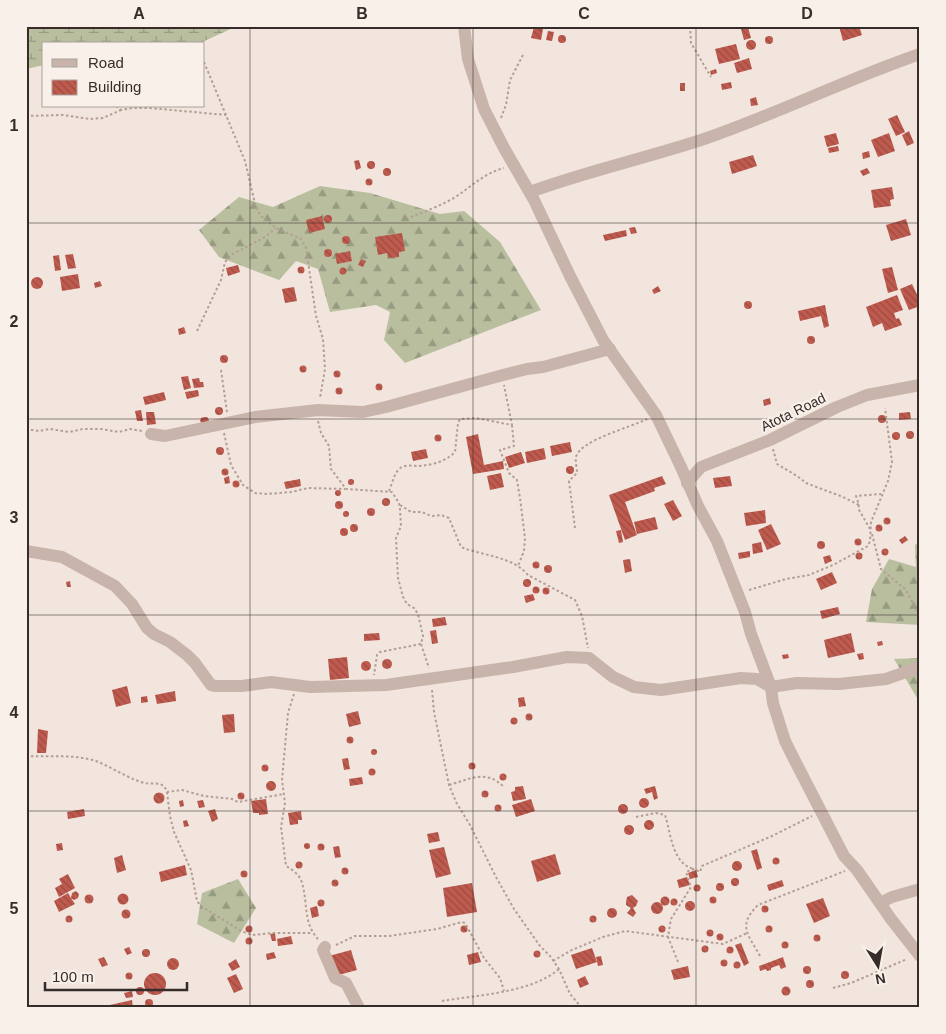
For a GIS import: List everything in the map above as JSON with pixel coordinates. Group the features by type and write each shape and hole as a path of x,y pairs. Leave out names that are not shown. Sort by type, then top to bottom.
{"street":[{"path":"464,26 468,59 484,109 530,192 603,340 656,415 682,467 687,483 717,541 745,612 751,634 771,687 773,703 785,742 844,856 857,870 919,955"},
{"path":"530,192 556,182 704,139 920,54"},
{"path":"151,434 165,436 255,417 318,410 363,412 610,349"},
{"name":"Atota Road","path":"687,483 702,467 770,440 837,407 867,395 920,385"},
{"path":"26,551 62,557 115,586 132,604 147,628 170,642 195,662 211,685 242,686 271,682 296,686 373,686 430,680 567,657 589,658 613,677 634,687 647,690 661,690 741,678 757,678 771,687 797,683 839,684 886,679 920,666"},
{"path":"880,903 892,897 920,889"},
{"path":"325,947 322,950 335,978 346,983 359,1008"}],"path":[{"path":"690,26 691,43 711,77"},
{"path":"494,127 498,126 506,104 510,80 524,53"},
{"path":"205,64 245,161 256,208 261,216 276,228 301,239 306,248 316,316 323,339 325,360 318,423 328,446 331,469 346,489"},
{"path":"26,116 62,115 90,120 104,118 132,108 226,115"},
{"path":"410,216 432,209 457,196 480,178 496,170 514,166"},
{"path":"197,331 221,280 225,262 231,255 265,237 276,228"},
{"path":"221,370 230,465 243,485 255,492 267,494 308,488 392,492 399,505 400,526 396,538 398,578 406,604 414,608 418,614 422,636 421,644 428,665 434,712 449,785 514,909 559,969 570,994 582,1008"},
{"path":"503,375 514,446 500,450 509,473 517,480 526,538 524,551 518,566"},
{"path":"737,594 786,578 809,575 833,565 868,546 871,522 888,481 892,462 885,408"},
{"path":"575,528 569,481 577,473 576,457 580,449 595,440 656,415"},
{"path":"389,491 399,469 406,465 432,464 448,459 455,452 458,423 460,420 476,418 512,425"},
{"path":"26,429 39,431 50,429 69,432 83,429 101,429 119,432 130,429 151,434"},
{"path":"770,440 777,464 806,483 859,505"},
{"path":"881,494 856,496 858,508 871,532 881,569 906,590 920,617"},
{"path":"399,505 411,512 422,512 431,516 441,515 449,518 461,547 518,566 528,575 575,600 582,616 589,658"},
{"path":"373,686 377,655 380,652 421,644"},
{"path":"296,686 288,713 282,780 285,812 281,827 286,866 295,872 302,883 305,908 312,933 325,947 332,947 355,936 389,936 437,929 466,922 484,958 500,978 504,991"},
{"path":"27,757 58,756 95,761 141,782 164,785 174,832 192,870 197,901 201,906 241,931 252,935 312,933"},
{"path":"449,785 486,776 497,780 504,787"},
{"path":"167,792 182,790 238,802 284,794"},
{"path":"636,817 656,813 665,815 675,852 687,868 700,872 702,866 772,836 821,812"},
{"path":"678,962 668,937 671,919 691,887 686,872 694,869"},
{"path":"760,956 747,933 745,924 748,915 758,906 846,870 857,870"},
{"path":"553,961 572,950 603,937 625,931 723,944 747,933"},
{"path":"833,988 851,983 919,955"},
{"path":"442,1000 504,991 532,984 552,975 559,969"}],"green space":[{"path":"26,26 237,26 202,42 42,42 42,65 26,69"},
{"path":"320,186 370,193 440,214 464,211 500,242 541,310 405,363 384,340 390,312 376,305 330,312 318,269 296,261 279,280 219,257 199,230 239,197 273,207"},
{"path":"920,541 920,625 866,622 872,589 889,559 916,567 915,545"},
{"path":"920,658 920,703 894,659"},
{"path":"238,879 256,908 234,943 197,924 202,893"}],"building":[{"path":"839,26 859,26 862,35 843,41"},
{"path":"534,27 543,29 541,40 531,38"},
{"path":"748,27 751,38 744,40 741,29"},
{"path":"548,31 554,32 552,41 546,40"},
{"path":"562,35 566,39 562,43 558,39"},
{"path":"769,36 773,40 769,44 765,40"},
{"path":"751,40 756,45 751,50 746,45"},
{"path":"736,44 740,59 719,64 715,49"},
{"path":"749,58 752,69 737,73 734,63"},
{"path":"716,69 717,73 711,75 710,71"},
{"path":"731,82 732,88 722,90 721,84"},
{"path":"680,83 685,83 685,91 680,91"},
{"path":"756,97 758,105 751,106 750,99"},
{"path":"897,115 905,132 896,136 888,119"},
{"path":"909,131 914,143 907,146 902,135"},
{"path":"836,133 839,144 827,147 824,136"},
{"path":"889,133 895,151 878,157 871,140"},
{"path":"838,146 839,151 829,153 828,148"},
{"path":"869,151 870,157 863,159 862,153"},
{"path":"753,155 757,166 732,174 729,162"},
{"path":"359,160 361,168 356,170 354,161"},
{"path":"371,161 375,165 371,169 367,165"},
{"path":"387,168 391,172 387,176 383,172"},
{"path":"867,168 870,173 863,176 860,171"},
{"path":"369,179 372,182 369,185 366,182"},
{"path":"892,187 894,199 890,200 891,206 874,208 871,190"},
{"path":"328,215 332,219 328,223 324,219"},
{"path":"322,216 325,229 309,233 306,220"},
{"path":"906,219 911,235 891,241 886,225"},
{"path":"635,227 637,233 631,234 629,228"},
{"path":"626,230 627,236 605,241 603,235"},
{"path":"402,233 405,251 399,252 399,257 388,258 387,253 378,255 375,237"},
{"path":"346,236 350,240 346,244 342,240"},
{"path":"328,249 332,253 328,257 324,253"},
{"path":"350,251 352,261 337,264 335,254"},
{"path":"73,254 76,268 68,269 65,255"},
{"path":"59,255 61,270 55,271 53,256"},
{"path":"361,259 366,261 363,267 358,265"},
{"path":"238,265 240,272 228,276 226,268"},
{"path":"301,266 305,270 301,274 297,270"},
{"path":"892,267 898,290 888,293 882,269"},
{"path":"343,268 346,271 343,274 340,271"},
{"path":"78,274 80,288 62,291 60,277"},
{"path":"39,277 42,278 42,288 35,289 32,288 31,281 32,278"},
{"path":"100,281 102,286 95,288 94,283"},
{"path":"912,284 920,301 920,306 909,310 900,289"},
{"path":"658,286 661,291 654,294 652,290"},
{"path":"294,287 297,301 285,303 282,289"},
{"path":"897,295 903,310 894,313 896,319 899,318 902,325 885,331 882,323 873,327 866,307"},
{"path":"748,301 752,305 748,309 744,305"},
{"path":"825,305 829,326 824,328 821,316 800,321 798,311"},
{"path":"184,327 186,333 179,335 178,329"},
{"path":"811,336 815,340 811,344 807,340"},
{"path":"224,355 228,359 224,363 220,359"},
{"path":"303,366 306,369 303,372 300,369"},
{"path":"337,371 340,374 337,377 334,374"},
{"path":"188,376 191,388 184,390 181,377"},
{"path":"199,378 200,382 203,382 204,387 194,388 192,379"},
{"path":"379,384 382,387 379,390 376,387"},
{"path":"339,388 342,391 339,394 336,391"},
{"path":"198,390 199,396 187,399 185,392"},
{"path":"164,392 166,400 145,405 143,397"},
{"path":"770,398 771,404 764,406 763,400"},
{"path":"219,407 223,411 219,415 215,411"},
{"path":"141,410 143,421 137,421 135,411"},
{"path":"146,412 154,412 156,424 147,425"},
{"path":"910,412 911,419 899,420 899,413"},
{"path":"882,415 886,419 882,423 878,419"},
{"path":"207,417 209,420 208,423 202,424 200,421"},
{"path":"910,431 914,435 910,439 906,435"},
{"path":"896,432 900,436 896,440 892,436"},
{"path":"478,434 484,465 503,461 504,469 473,474 466,437"},
{"path":"438,435 441,438 438,441 435,438"},
{"path":"570,442 572,452 552,456 550,446"},
{"path":"220,447 224,451 220,455 216,451"},
{"path":"544,448 546,459 527,463 525,452"},
{"path":"426,449 428,458 413,461 411,452"},
{"path":"521,452 525,463 509,468 505,457"},
{"path":"570,466 574,470 570,474 566,470"},
{"path":"225,469 228,472 225,475 222,472"},
{"path":"501,473 504,487 490,490 487,476"},
{"path":"229,476 230,483 225,484 224,478"},
{"path":"662,476 666,484 654,488 655,491 625,502 637,535 625,540 609,495"},
{"path":"730,476 732,486 715,488 713,478"},
{"path":"300,479 301,486 286,489 284,482"},
{"path":"351,479 354,482 351,485 348,482"},
{"path":"236,481 239,484 236,487 233,484"},
{"path":"338,490 341,493 338,496 335,493"},
{"path":"386,498 390,502 386,506 382,502"},
{"path":"673,500 682,516 673,521 664,504"},
{"path":"339,501 343,505 339,509 335,505"},
{"path":"371,508 375,512 371,516 367,512"},
{"path":"765,510 766,523 746,526 744,513"},
{"path":"346,511 349,514 346,517 343,514"},
{"path":"655,517 658,529 637,534 634,522"},
{"path":"887,518 890,521 887,524 884,521"},
{"path":"354,524 358,528 354,532 350,528"},
{"path":"771,524 781,544 767,550 758,530"},
{"path":"879,525 882,528 879,531 876,528"},
{"path":"344,528 348,532 344,536 340,532"},
{"path":"621,530 623,542 619,543 616,531"},
{"path":"905,536 908,540 902,544 899,540"},
{"path":"858,539 861,542 858,545 855,542"},
{"path":"821,541 825,545 821,549 817,545"},
{"path":"761,542 763,552 753,554 752,544"},
{"path":"885,549 888,552 885,555 882,552"},
{"path":"750,551 750,557 739,559 738,553"},
{"path":"859,553 862,556 859,559 856,556"},
{"path":"830,555 832,561 825,564 823,557"},
{"path":"630,559 632,571 625,573 623,560"},
{"path":"536,562 539,565 536,568 533,565"},
{"path":"548,565 552,569 548,573 544,569"},
{"path":"832,572 837,583 821,590 816,579"},
{"path":"527,579 531,583 527,587 523,583"},
{"path":"70,581 71,587 67,587 66,582"},
{"path":"536,587 539,590 536,593 533,590"},
{"path":"546,588 549,591 546,594 543,591"},
{"path":"533,594 535,600 526,603 524,596"},
{"path":"838,607 840,614 822,619 820,611"},
{"path":"445,617 447,625 433,627 432,619"},
{"path":"436,630 438,643 432,644 430,631"},
{"path":"379,633 380,640 364,641 364,634"},
{"path":"851,633 855,652 828,658 824,640"},
{"path":"882,641 883,645 878,646 877,642"},
{"path":"863,653 864,659 859,660 857,654"},
{"path":"788,654 789,658 783,659 782,655"},
{"path":"347,657 349,678 330,680 328,659"},
{"path":"387,659 392,664 387,669 382,664"},
{"path":"366,661 371,666 366,671 361,666"},
{"path":"127,686 131,703 116,707 112,690"},
{"path":"175,691 176,701 157,704 155,695"},
{"path":"147,696 148,702 141,703 141,697"},
{"path":"524,697 526,706 519,707 518,698"},
{"path":"358,711 361,724 349,727 346,714"},
{"path":"234,714 235,732 224,733 222,715"},
{"path":"529,714 532,717 529,720 526,717"},
{"path":"514,718 517,721 514,724 511,721"},
{"path":"38,729 48,731 46,753 37,753"},
{"path":"350,736 354,740 350,744 346,740"},
{"path":"374,749 377,752 374,755 371,752"},
{"path":"348,758 350,769 344,770 342,759"},
{"path":"472,762 476,766 472,770 468,766"},
{"path":"265,764 269,768 265,772 261,768"},
{"path":"372,768 376,772 372,776 368,772"},
{"path":"503,773 507,777 503,781 499,777"},
{"path":"362,777 363,784 350,786 349,779"},
{"path":"271,781 276,786 271,791 266,786"},
{"path":"523,786 526,799 513,801 511,792 515,791 515,787"},
{"path":"655,786 658,798 654,800 652,792 646,794 644,789"},
{"path":"485,790 489,794 485,798 481,794"},
{"path":"241,792 245,796 241,800 237,796"},
{"path":"157,793 161,793 164,798 163,802 157,803 154,800 154,796"},
{"path":"644,798 649,803 644,808 639,803"},
{"path":"266,799 268,814 259,815 259,813 253,813 251,801"},
{"path":"531,799 535,811 516,817 512,805"},
{"path":"183,800 184,806 180,807 179,801"},
{"path":"203,800 205,807 199,808 197,801"},
{"path":"498,804 502,808 498,812 494,808"},
{"path":"623,804 628,809 623,814 618,809"},
{"path":"84,809 85,816 68,819 67,812"},
{"path":"215,809 218,819 212,822 208,811"},
{"path":"301,811 302,820 298,820 298,824 290,825 288,813"},
{"path":"187,820 189,826 184,827 183,821"},
{"path":"649,820 654,825 649,830 644,825"},
{"path":"629,825 634,830 629,835 624,830"},
{"path":"438,832 440,841 429,843 427,834"},
{"path":"62,843 63,850 57,851 56,844"},
{"path":"307,843 310,846 307,849 304,846"},
{"path":"321,843 325,847 321,851 317,847"},
{"path":"339,846 341,857 335,858 333,847"},
{"path":"444,847 451,874 436,878 429,850"},
{"path":"757,849 762,868 757,870 751,851"},
{"path":"555,854 561,874 537,882 531,861"},
{"path":"122,855 126,870 117,873 114,858"},
{"path":"776,858 779,861 776,864 773,861"},
{"path":"299,861 303,865 299,869 295,865"},
{"path":"737,861 742,866 737,871 732,866"},
{"path":"185,865 187,875 161,882 159,872"},
{"path":"345,867 349,871 345,875 341,871"},
{"path":"244,870 248,874 244,878 240,874"},
{"path":"696,870 698,877 690,879 688,873"},
{"path":"68,874 75,888 59,897 55,888 62,884 59,879"},
{"path":"687,877 690,885 679,888 677,880"},
{"path":"735,878 739,882 735,886 731,882"},
{"path":"335,879 339,883 335,887 331,883"},
{"path":"782,880 784,886 769,891 767,885"},
{"path":"472,883 477,912 447,917 443,888"},
{"path":"720,883 724,887 720,891 716,887"},
{"path":"697,885 700,888 697,891 694,888"},
{"path":"76,891 79,894 78,898 74,900 71,898 72,893"},
{"path":"68,893 75,904 59,912 54,901"},
{"path":"123,893 129,899 123,905 117,899"},
{"path":"89,895 93,899 89,903 85,899"},
{"path":"632,895 638,901 633,908 636,913 633,917 627,913 631,908 626,905 627,897"},
{"path":"665,897 669,901 665,905 661,901"},
{"path":"713,897 716,900 713,903 710,900"},
{"path":"823,898 830,916 814,923 806,904"},
{"path":"321,899 325,903 321,907 317,903"},
{"path":"674,899 677,902 674,905 671,902"},
{"path":"688,901 692,901 695,906 692,911 688,911 685,908 685,904"},
{"path":"657,902 663,908 657,914 651,908"},
{"path":"317,906 319,916 312,918 310,908"},
{"path":"765,906 768,909 765,912 762,909"},
{"path":"610,908 614,908 617,913 614,918 610,918 607,915 607,911"},
{"path":"126,910 130,914 126,918 122,914"},
{"path":"69,915 73,919 69,923 65,919"},
{"path":"593,916 596,919 593,922 590,919"},
{"path":"249,925 253,929 249,933 245,929"},
{"path":"464,925 468,929 464,933 460,929"},
{"path":"662,926 665,929 662,932 659,929"},
{"path":"769,926 772,929 769,932 766,929"},
{"path":"710,930 713,933 710,936 707,933"},
{"path":"275,933 276,941 272,941 270,934"},
{"path":"720,934 723,937 720,940 717,937"},
{"path":"817,935 820,938 817,941 814,938"},
{"path":"291,936 293,944 278,946 277,939"},
{"path":"249,937 253,941 249,945 245,941"},
{"path":"785,942 788,945 785,948 782,945"},
{"path":"741,943 749,963 744,966 735,945"},
{"path":"705,946 708,949 705,952 702,949"},
{"path":"129,947 132,953 127,955 124,949"},
{"path":"730,947 733,950 730,953 727,950"},
{"path":"592,948 597,962 576,969 571,955"},
{"path":"146,949 150,953 146,957 142,953"},
{"path":"351,950 357,970 335,976 329,956"},
{"path":"537,950 541,954 537,958 533,954"},
{"path":"274,952 276,958 267,960 266,954"},
{"path":"478,952 481,962 469,965 467,955"},
{"path":"601,956 603,965 598,966 596,957"},
{"path":"104,957 108,965 102,967 98,959"},
{"path":"783,957 786,967 781,969 779,965 771,968 771,970 760,971 759,966"},
{"path":"173,958 179,964 173,970 167,964"},
{"path":"236,959 240,967 232,971 228,964"},
{"path":"724,960 727,963 724,966 721,963"},
{"path":"737,962 740,965 737,968 734,965"},
{"path":"688,966 690,977 674,980 671,970"},
{"path":"807,966 811,970 807,974 803,970"},
{"path":"845,971 849,975 845,979 841,975"},
{"path":"129,972 133,976 129,980 125,976"},
{"path":"155,973 163,976 166,984 163,992 155,995 147,992 144,984 147,976"},
{"path":"236,974 243,989 234,993 227,978"},
{"path":"585,976 589,984 580,988 577,980"},
{"path":"810,980 814,984 810,988 806,984"},
{"path":"140,987 144,991 140,995 136,991"},
{"path":"786,987 790,991 786,995 782,991"},
{"path":"132,991 133,997 126,998 124,993"},
{"path":"149,999 153,1003 149,1007 145,1003"},
{"path":"132,1000 133,1008 110,1008 110,1005"}]}
